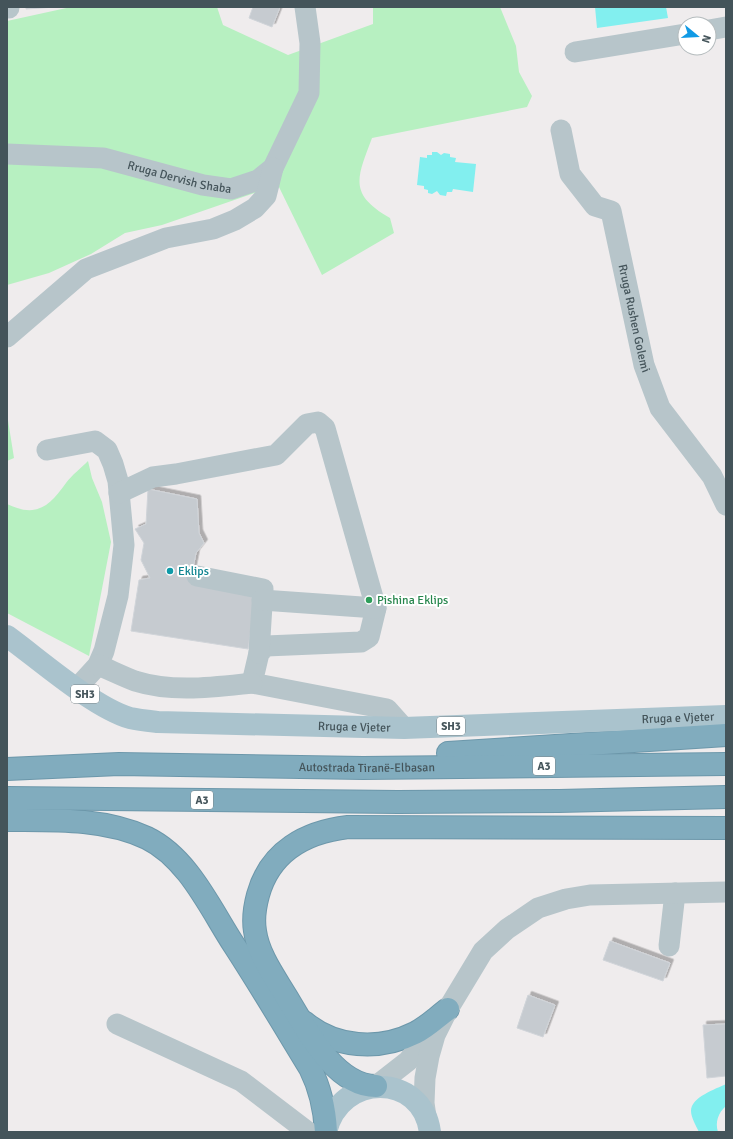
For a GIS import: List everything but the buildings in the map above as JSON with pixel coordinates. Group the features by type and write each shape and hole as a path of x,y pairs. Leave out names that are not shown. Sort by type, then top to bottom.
{"highway":[{"path":"363,768 426,754 726,735"},
{"name":"Autostrada Tiranë-Elbasan","path":"7,769 119,764 363,768 726,764"},
{"name":"A3","path":"7,798 398,802 559,801 726,797"},
{"path":"398,802 726,828"},
{"path":"7,820 74,822 109,825 148,838 166,850 183,867 212,910 310,1068 318,1088 325,1117 326,1132"},
{"path":"376,1086 362,1084 336,1066 313,1041 268,965 257,941 254,918 261,885 273,863 287,848 315,834 334,829 362,827 726,828"},
{"path":"299,1017 311,1028 334,1039 360,1045 373,1045 390,1042 416,1033 448,1009"}],"main road":[{"name":"Rruga e Vjeter","path":"7,636 77,688 108,707 130,717 158,722 404,728 726,716"},
{"path":"326,1132 333,1114 342,1102 361,1089 376,1086 400,1091 416,1102 432,1127"}],"street":[{"name":"Rruga Dervish Shaba","path":"7,154 103,158 203,185 231,189 258,180 273,168 310,93 310,44 305,7"},
{"path":"575,52 677,35"},
{"name":"Rruga Rushen Golemi","path":"562,130 570,174 595,206 610,211 644,365 660,408 712,476 726,504"},
{"path":"7,337 86,269 166,238 213,229 235,220 255,208 266,196 273,168"},
{"path":"119,493 153,477 276,455 307,424 318,422 325,428 376,608 369,637 361,642 266,646 259,653"},
{"path":"47,450 95,441 107,450 113,464 119,493 124,545 122,566 112,623 98,665 77,688"},
{"path":"197,576 263,589 259,653 252,684"},
{"path":"262,600 376,608"},
{"path":"98,665 136,681 170,687 204,688 252,684 386,709 404,728"},
{"path":"376,1086 412,1056 424,1043 448,1009 483,951 507,928 538,908 566,899 590,895 726,892"},
{"path":"670,946 675,893"},
{"path":"432,1127 424,1104 426,1067 432,1044 448,1009"},
{"path":"118,1024 241,1081 308,1132"}],"green space":[{"path":"71,7 217,7 223,25 288,55 373,24 373,7 500,7 516,46 519,72 532,96 527,107 372,138 360,175 362,193 367,201 390,218 394,233 322,275 278,185 162,225 125,233 91,254 49,273 7,285 7,21"},
{"path":"7,414 14,458 7,461"},
{"path":"88,461 92,478 102,502 111,542 89,656 7,613 7,504 26,510 41,508 54,498 71,477"}],"water":[{"path":"595,7 666,7 668,18 597,28"},
{"path":"432,152 437,152 441,155 444,153 450,154 450,157 456,158 455,162 476,164 473,192 453,189 452,192 447,192 446,196 440,195 437,191 432,194 428,193 428,190 424,189 424,186 417,185 420,157 427,158 427,155 432,155"},
{"path":"726,1084 726,1106 718,1118 718,1132 699,1132 692,1116 692,1106 705,1094"}],"place":[{"name":"Eklips","path":"170,571"},
{"name":"Pishina Eklips","path":"369,600"}]}
